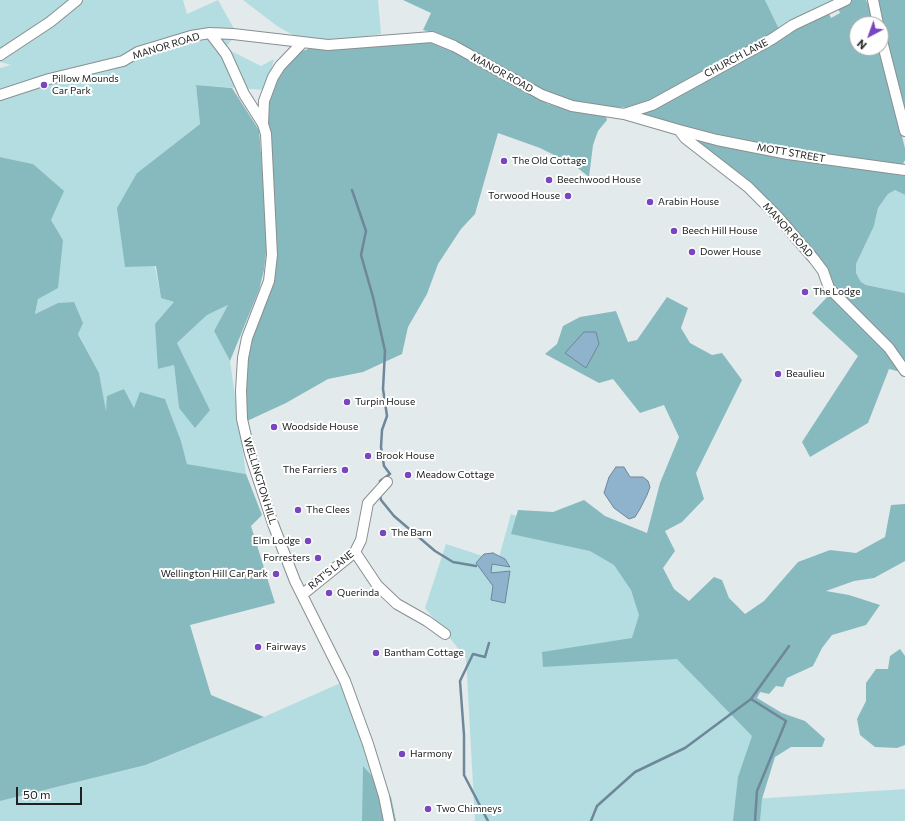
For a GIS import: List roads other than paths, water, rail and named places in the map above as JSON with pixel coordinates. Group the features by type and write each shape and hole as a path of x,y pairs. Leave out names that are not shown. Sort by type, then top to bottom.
{"street":[{"path":"0,55 50,22 77,0"},
{"name":"CHURCH LANE","path":"624,114 652,105 772,39 793,25 846,0"},
{"path":"873,0 876,16"},
{"name":"MANOR ROAD","path":"0,95 49,79 122,61 138,52 191,36 210,33 233,34 328,45 432,37 454,46 542,95 572,106 624,114 679,130 686,138 748,187 777,216 823,271 829,288 889,348 905,371"},
{"name":"WELLINGTON HILL","path":"210,33 226,54 244,94 263,124 266,134 272,255 269,281 247,338 243,358 241,391 242,419 250,454 273,524 295,581 345,681 384,796 389,821"},
{"name":"WELLINGTON HILL","path":"263,124 264,101 273,77 280,66 302,42"},
{"path":"886,56 905,131"},
{"name":"MOTT STREET","path":"679,130 717,140 788,154 905,170"},
{"name":"RAT'S LANE","path":"302,594 355,552 361,540 368,503 387,482"},
{"path":"355,552 377,585 396,604 427,621 445,634"}],"waterway":[{"path":"352,190 366,231 361,255 373,297 385,351 383,389 387,416 382,430 381,447 384,466 390,474 380,481 380,485"},
{"path":"380,494 381,500 394,516 435,551 453,562 476,566"},
{"path":"488,821 464,775 464,735 460,681 473,654 485,657 489,643"},
{"path":"591,821 597,806 635,772 685,748 751,699 789,646"},
{"path":"751,699 786,721 757,791 755,821"}],"place":[{"name":"Pillow Mounds Car Park","path":"44,85"},
{"name":"The Old Cottage","path":"504,161"},
{"name":"Beechwood House","path":"549,180"},
{"name":"Torwood House","path":"568,196"},
{"name":"Arabin House","path":"650,202"},
{"name":"Beech Hill House","path":"674,231"},
{"name":"Dower House","path":"692,252"},
{"name":"The Lodge","path":"805,292"},
{"name":"Beaulieu","path":"778,374"},
{"name":"Turpin House","path":"347,402"},
{"name":"Woodside House","path":"274,427"},
{"name":"Brook House","path":"368,456"},
{"name":"The Farriers","path":"345,470"},
{"name":"Meadow Cottage","path":"408,475"},
{"name":"The Clees","path":"298,510"},
{"name":"The Barn","path":"383,533"},
{"name":"Elm Lodge","path":"308,541"},
{"name":"Forresters","path":"318,558"},
{"name":"Wellington Hill Car Park","path":"276,574"},
{"name":"Querinda","path":"329,593"},
{"name":"Fairways","path":"258,647"},
{"name":"Bantham Cottage","path":"376,653"},
{"name":"Harmony","path":"402,754"},
{"name":"Two Chimneys","path":"428,809"}]}
